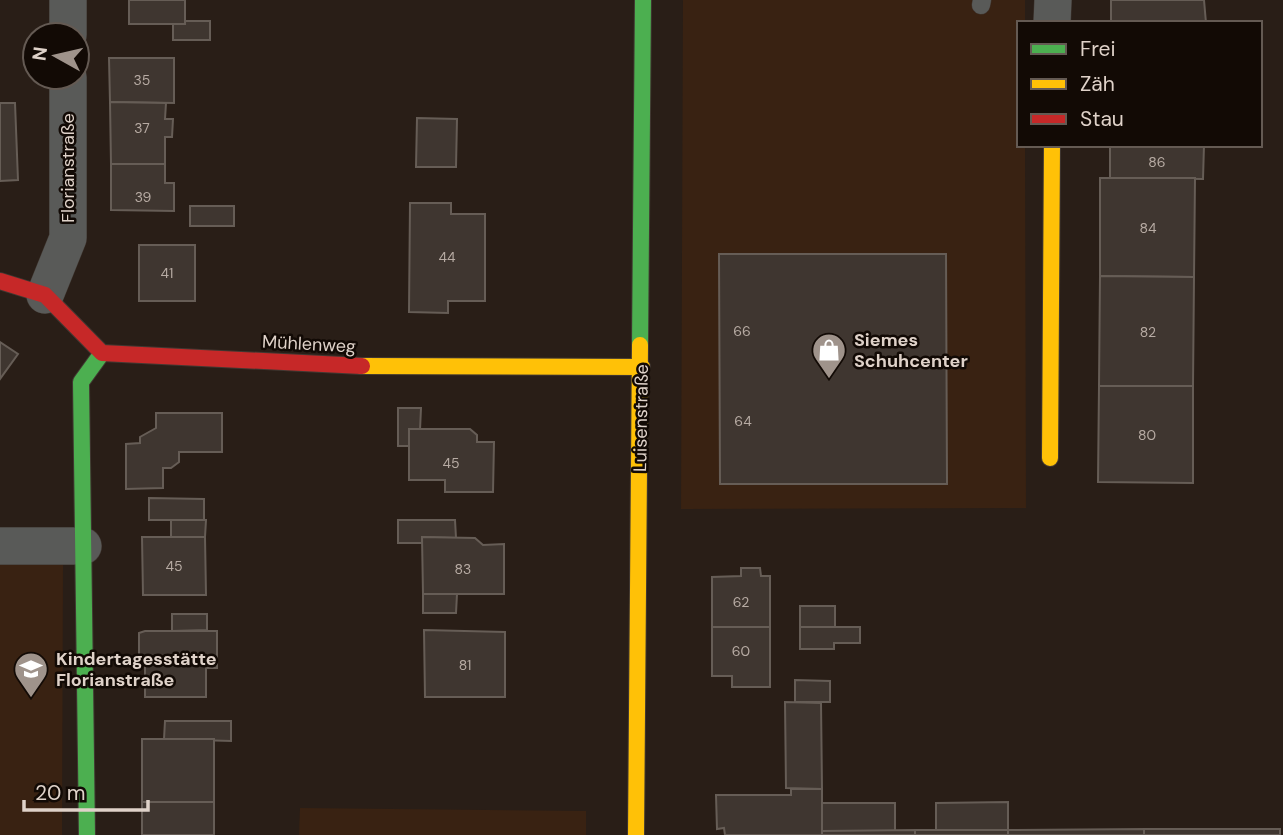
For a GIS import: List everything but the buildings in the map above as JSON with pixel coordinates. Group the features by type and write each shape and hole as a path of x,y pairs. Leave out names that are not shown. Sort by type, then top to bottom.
{"street":[{"path":"68,0 68,21"},
{"name":"Luisenstraße","path":"636,835 643,0"},
{"path":"1052,21 1053,0"},
{"name":"Florianstraße","path":"45,295 68,238 68,91"},
{"path":"1050,458 1052,147"},
{"path":"0,281 45,295 102,353 81,382 87,835"},
{"name":"Mühlenweg","path":"102,353 366,366 642,367"},
{"path":"0,546 83,546"}],"shaded area":[{"path":"683,0 1025,0 1025,21 1017,21 1017,147 1025,147 1026,508 681,509"},
{"name":"Kindertagesstätte Florianstraße","path":"0,562 63,562 62,835 0,835"},
{"path":"300,808 586,811 586,835 299,835"}],"traffic: fast":[{"path":"640,345 643,0"},
{"path":"87,835 81,382 102,353"}],"traffic: slow":[{"path":"1050,458 1052,147"},
{"path":"636,835 640,345"},
{"path":"362,366 642,367"}],"traffic: jam":[{"path":"0,281 45,295 102,353 362,366"}],"place":[{"name":"Siemes Schuhcenter","path":"829,380"},
{"name":"Kindertagesstätte Florianstraße","path":"31,699"}]}
